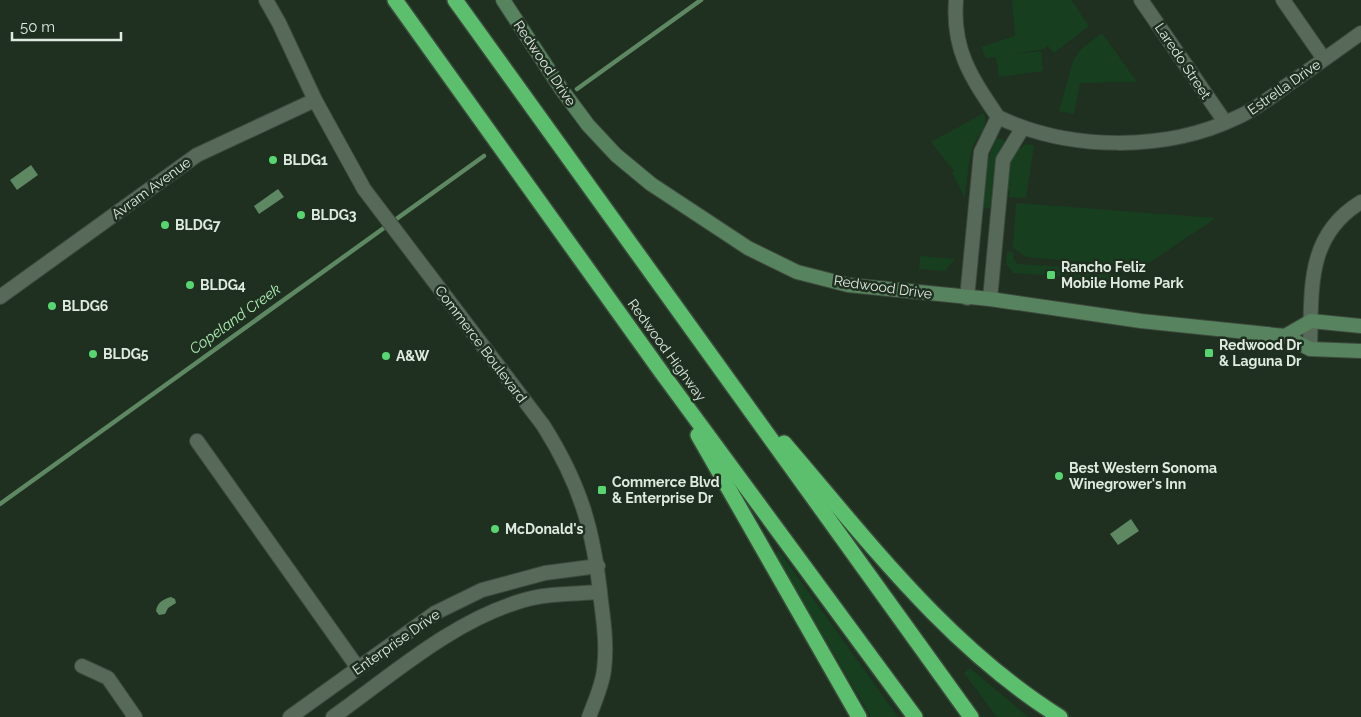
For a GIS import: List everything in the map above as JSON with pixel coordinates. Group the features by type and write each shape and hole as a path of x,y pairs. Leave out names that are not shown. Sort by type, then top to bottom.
{"highway":[{"name":"Redwood Highway","path":"396,0 662,373 915,717"},
{"path":"455,0 971,717"},
{"path":"715,361 914,594 950,632 987,664 1060,717"},
{"path":"662,373 859,717"}],"main road":[{"name":"Redwood Drive","path":"503,0 562,90 582,117 616,155 651,184 748,248 797,272 848,285 990,300 1142,321 1286,336 1310,349 1361,352"},
{"path":"1286,336 1311,321 1361,326"}],"street":[{"name":"Commerce Boulevard","path":"266,0 279,23 315,100 364,189 538,418 563,457 586,513 598,566 606,645 604,670 589,717"},
{"path":"956,0 954,23 960,53 967,68 998,117 981,152 967,298"},
{"name":"Laredo Street","path":"1141,0 1225,122"},
{"path":"1283,0 1324,59"},
{"name":"Estrella Drive","path":"998,117 1022,129 1080,140 1133,142 1167,139 1200,131 1251,111 1361,33"},
{"name":"Avram Avenue","path":"0,297 197,155 315,100"},
{"path":"990,300 1004,160 1022,129"},
{"path":"1310,349 1312,279 1317,252 1336,220 1361,202"},
{"path":"197,441 358,668"},
{"name":"Enterprise Drive","path":"290,717 435,613 482,590 545,573 598,566"},
{"name":"Enterprise Drive","path":"333,717 455,631 493,612 533,598 600,592"},
{"path":"82,666 108,678 135,717"}],"shaded area":[{"path":"1012,0 1071,0 1089,26 1054,53 1048,46 1043,49 1010,55 1041,51 1043,71 999,77 996,57 986,58 981,47 1015,36"},
{"path":"1102,33 1137,82 1080,83 1074,114 1059,111 1073,61 1080,50"},
{"path":"984,113 984,127 971,152 965,198 952,173 954,171 931,142"},
{"path":"1003,139 1006,145 993,208 983,208 985,170 995,140"},
{"path":"1026,144 1034,146 1026,198 1009,197 1010,191 1006,190 1010,164 1020,148"},
{"path":"31,165 38,175 17,190 10,180"},
{"path":"278,189 284,197 259,214 254,206"},
{"path":"1016,203 1216,218 1143,267 1026,257 1013,248"},
{"path":"1007,252 1013,252 1013,258 1017,264 1089,268 1134,279 1125,287 1085,284 1072,277 1013,273 1006,264"},
{"path":"920,256 955,259 945,271 919,269"},
{"path":"1131,519 1139,531 1118,545 1110,534"},
{"path":"779,551 898,717 871,717 775,554"},
{"path":"171,597 175,599 176,603 168,608 165,614 159,615 156,611 159,604"},
{"path":"970,668 1028,717 997,717 964,673"}],"waterway":[{"name":"Copeland Creek","path":"577,89 701,0"},
{"name":"Copeland Creek","path":"0,504 484,156"}],"place":[{"name":"BLDG1","path":"273,160"},
{"name":"BLDG3","path":"301,215"},
{"name":"BLDG7","path":"165,225"},
{"name":"Rancho Feliz Mobile Home Park","path":"1051,275"},
{"name":"BLDG4","path":"190,285"},
{"name":"BLDG6","path":"52,306"},
{"name":"Redwood Dr & Laguna Dr","path":"1209,353"},
{"name":"BLDG5","path":"93,354"},
{"name":"A&W","path":"386,356"},
{"name":"Best Western Sonoma Winegrower's Inn","path":"1059,476"},
{"name":"Commerce Blvd & Enterprise Dr","path":"602,490"},
{"name":"McDonald's","path":"495,529"}]}
